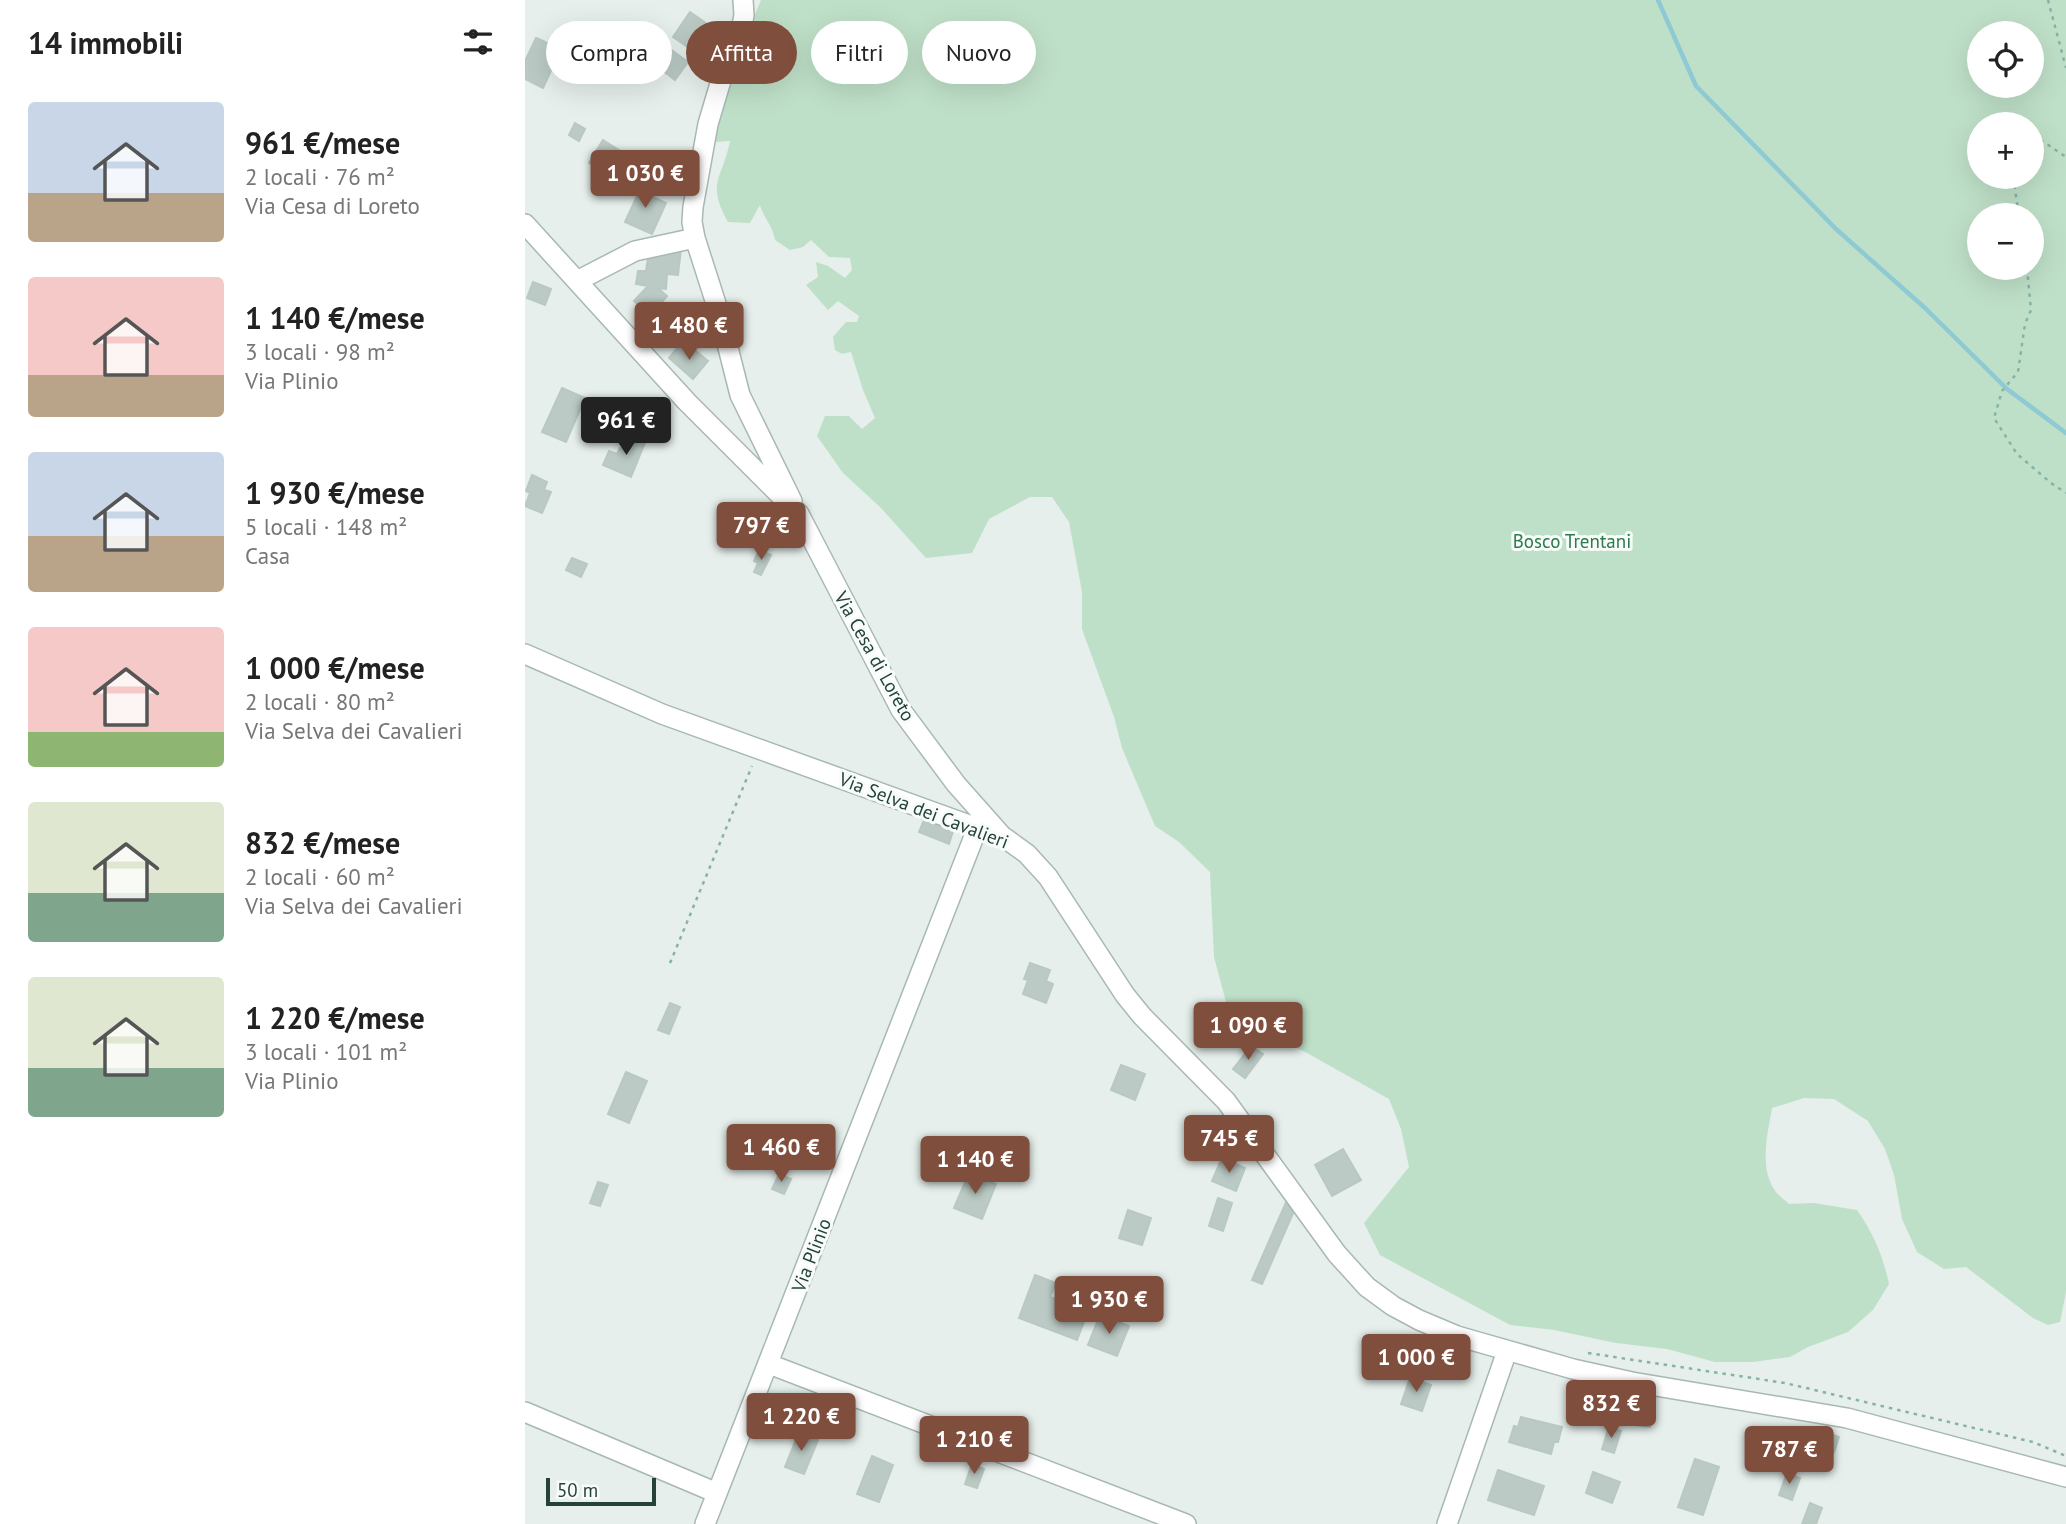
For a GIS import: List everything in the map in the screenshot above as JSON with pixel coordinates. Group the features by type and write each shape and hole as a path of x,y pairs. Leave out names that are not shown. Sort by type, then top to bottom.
{"street":[{"path":"743,0 744,15 740,37 718,88 703,148 693,207 695,238 715,297 740,395 799,514"},
{"name":"Via Cesa di Loreto","path":"525,224 713,430 799,514 901,710 956,784 1005,838"},
{"path":"577,281 635,251 695,238"},
{"name":"Via Selva dei Cavalieri","path":"525,654 641,705 1005,838 1027,854 1048,877 1125,995 1155,1030 1226,1101 1337,1254 1384,1300 1410,1316 1457,1336 1602,1376 1847,1418 2066,1477"},
{"name":"Via Plinio","path":"705,1524 977,829"},
{"path":"1447,1524 1507,1351"},
{"path":"769,1364 1186,1524"},
{"path":"525,1412 717,1493"}],"path":[{"path":"2048,0 2066,68"},
{"path":"2044,142 2066,157"},
{"path":"2028,280 2031,310 2025,324 2018,372 2002,391 1994,418 2017,454 2050,483 2066,493"},
{"path":"670,963 759,749"}],"green space":[{"name":"Bosco Trentani","path":"761,0 2066,0 2066,1292 2060,1322 2048,1325 2033,1318 1966,1267 1944,1269 1917,1252 1902,1219 1894,1175 1885,1149 1868,1121 1834,1099 1804,1098 1772,1108 1766,1149 1769,1180 1777,1193 1789,1204 1814,1203 1857,1210 1877,1246 1889,1284 1873,1310 1848,1332 1790,1357 1753,1362 1715,1362 1667,1349 1510,1325 1380,1255 1364,1223 1409,1167 1401,1129 1389,1099 1245,1022 1226,1002 1214,957 1210,872 1179,842 1155,826 1122,748 1114,717 1082,629 1082,592 1069,522 1052,497 1030,497 989,519 972,553 926,558 880,507 843,473 817,436 825,416 849,416 862,429 875,418 851,352 842,354 835,350 833,337 846,322 857,322 859,316 838,301 828,310 806,285 818,277 816,262 828,266 845,278 852,270 850,258 829,257 811,240 803,247 790,250 775,240 760,205 750,223 728,222 721,209 717,190 730,141 715,142 723,85 797,84 797,21 752,21"}],"building":[{"path":"690,12 703,21 686,21 686,46 673,37"},
{"path":"536,38 546,42 546,82 543,88 525,79 525,61"},
{"path":"672,50 686,61 675,80 672,78"},
{"path":"575,123 585,129 579,141 569,135"},
{"path":"603,140 622,152 608,174 589,163"},
{"path":"639,182 652,187 649,195 666,203 652,234 625,222 638,194 634,192"},
{"path":"668,247 681,249 678,275 667,274 666,289 658,288 667,296 659,305 665,310 656,320 634,301 648,286 636,284 638,271 646,271 649,252 667,254"},
{"path":"533,282 551,289 545,305 527,298"},
{"path":"679,346 691,356 696,351 708,361 693,379 669,358"},
{"path":"562,388 585,398 566,442 542,432"},
{"path":"632,434 646,440 631,477 603,465 609,451 617,454 620,448 625,450"},
{"path":"532,475 547,482 544,490 551,492 542,513 525,506 530,493 526,491"},
{"path":"759,550 771,555 761,575 754,572 758,563 754,561"},
{"path":"572,558 587,564 581,577 566,570"},
{"path":"924,820 953,831 949,844 919,832"},
{"path":"1030,963 1050,970 1046,981 1053,984 1046,1003 1023,994 1028,980 1024,979"},
{"path":"670,1003 680,1007 669,1034 658,1030"},
{"path":"1251,1046 1263,1054 1245,1078 1233,1069"},
{"path":"1121,1065 1145,1074 1135,1100 1111,1090"},
{"path":"626,1072 647,1081 629,1123 608,1114"},
{"path":"794,1137 809,1142 803,1159 787,1154"},
{"path":"1343,1149 1361,1180 1332,1196 1315,1165"},
{"path":"1222,1158 1245,1168 1236,1191 1212,1181"},
{"path":"969,1173 996,1184 982,1219 954,1208"},
{"path":"779,1174 791,1179 784,1194 772,1189"},
{"path":"598,1182 608,1185 600,1206 590,1203"},
{"path":"1218,1198 1232,1203 1223,1231 1209,1226"},
{"path":"1287,1200 1294,1211 1262,1284 1252,1280"},
{"path":"1128,1210 1151,1218 1142,1245 1119,1238"},
{"path":"1035,1275 1056,1283 1050,1297 1088,1311 1077,1340 1019,1318"},
{"path":"1100,1315 1129,1326 1117,1356 1088,1345"},
{"path":"1410,1378 1431,1385 1422,1411 1401,1404"},
{"path":"1629,1407 1652,1410 1650,1427 1627,1424"},
{"path":"1521,1417 1562,1427 1551,1454 1509,1442 1514,1426 1518,1427"},
{"path":"1609,1427 1621,1431 1614,1453 1602,1449"},
{"path":"1818,1429 1839,1437 1834,1452 1829,1450 1825,1461 1813,1456 1816,1447 1812,1446"},
{"path":"799,1432 818,1440 804,1474 785,1467"},
{"path":"872,1456 893,1465 879,1502 857,1494"},
{"path":"1695,1459 1719,1467 1703,1515 1678,1507"},
{"path":"972,1464 984,1469 977,1488 965,1484"},
{"path":"1498,1470 1544,1486 1534,1515 1488,1500"},
{"path":"1593,1472 1620,1482 1612,1503 1586,1493"},
{"path":"1787,1473 1800,1478 1792,1500 1779,1495"},
{"path":"1810,1503 1822,1508 1816,1524 1802,1524"}],"waterway":[{"path":"1658,0 1696,86 1836,229 1925,308 2007,389 2066,433"}]}
